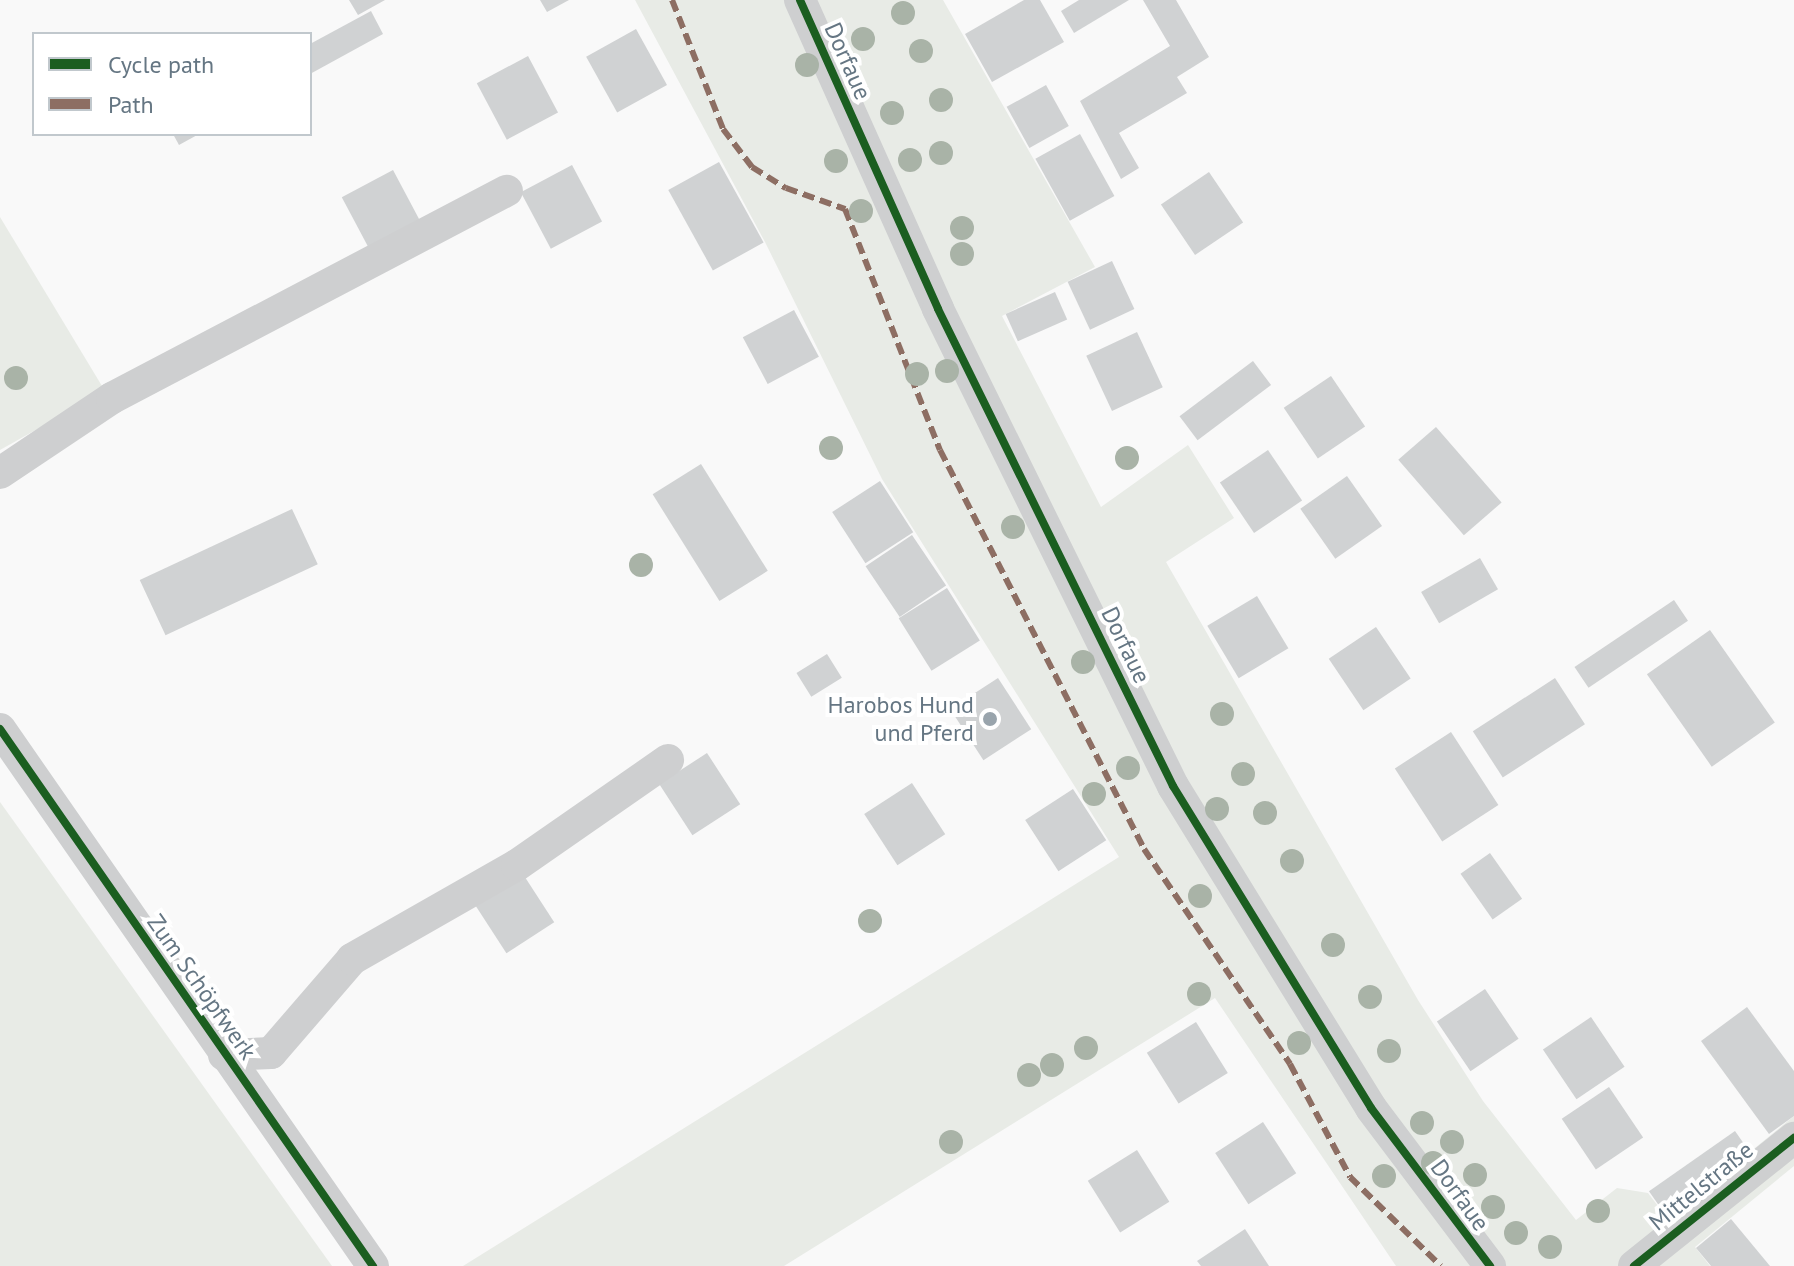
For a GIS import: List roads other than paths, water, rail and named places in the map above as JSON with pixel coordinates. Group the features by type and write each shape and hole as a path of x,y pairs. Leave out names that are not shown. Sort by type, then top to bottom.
{"street":[{"name":"Dorfaue","path":"800,0 938,309 1173,786 1371,1108 1490,1266"},
{"path":"0,473 112,398 507,191"},
{"name":"Zum Schöpfwerk","path":"0,729 373,1266"},
{"path":"224,1055 271,1053 352,959 517,865 668,760"},
{"name":"Mittelstraße","path":"1634,1266 1794,1138"}],"place":[{"name":"Harobos Hund und Pferd","path":"990,719"}]}
